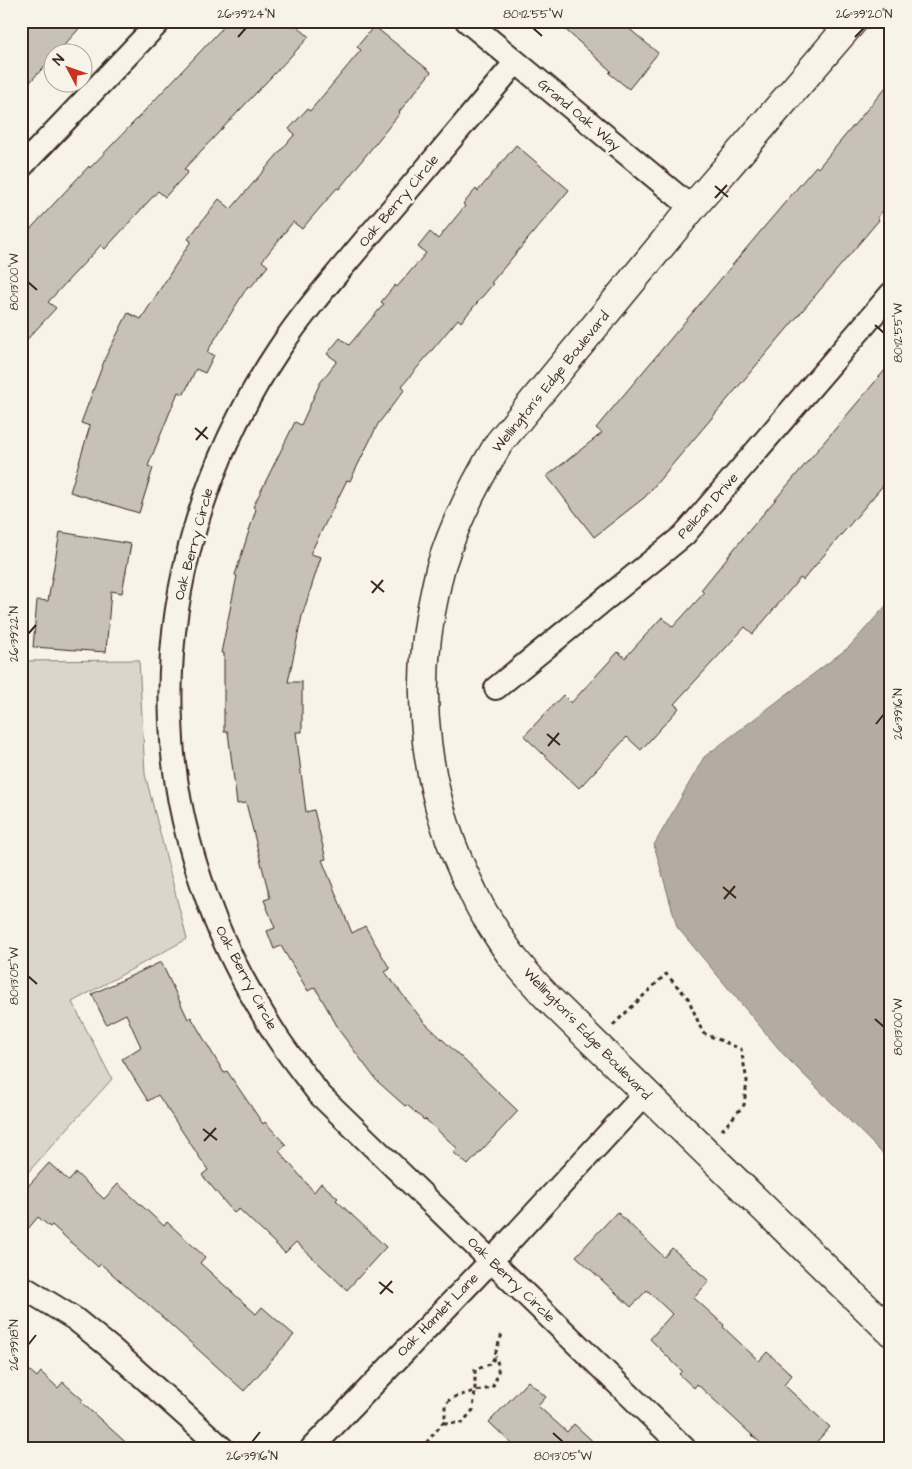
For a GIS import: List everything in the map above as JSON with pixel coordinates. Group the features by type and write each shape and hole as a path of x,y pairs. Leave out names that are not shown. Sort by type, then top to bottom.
{"street":[{"path":"21,167 160,21"},
{"name":"Grand Oak Way","path":"467,21 692,208"},
{"name":"Wellington's Edge Boulevard","path":"853,21 692,208 499,443 481,472 461,513 442,564 430,616 424,662 424,708 429,762 441,815 459,865 480,905 514,958 549,999 891,1332"},
{"name":"Oak Berry Circle","path":"516,62 312,304 279,348 245,403 214,471 199,514 182,577 174,631 170,696 173,761 179,799 193,856 216,923 242,976 277,1037 319,1094 684,1448"},
{"name":"Pelican Drive","path":"496,688 684,535 891,294"},
{"name":"Oak Hamlet Lane","path":"312,1448 491,1261 645,1094"},
{"path":"21,1286 75,1319 112,1349 222,1448"}],"path":[{"path":"619,1020 666,974 688,998 703,1033 741,1049 747,1081 744,1105 718,1135"},
{"path":"443,1423 462,1423 473,1410 475,1370 492,1363 502,1334"},
{"path":"411,1448 426,1442 443,1423 445,1420 445,1405 451,1398 492,1388 497,1378 499,1365 495,1356"},
{"path":"426,1442 426,1448"}],"shaded area":[{"path":"891,600 891,1162 784,1055 677,927 654,845 704,757 849,647"},
{"path":"139,660 145,774 187,939 72,1002 112,1079 21,1180 21,661"}],"building":[{"path":"21,21 86,21 67,42 42,42 42,69 21,92"},
{"path":"229,21 292,21 309,37 184,169 188,172 165,197 158,191 105,249 101,245 48,302 56,308 21,346 21,239"},
{"path":"556,21 620,21 658,53 629,89 609,73 611,71"},
{"path":"374,26 431,72 339,189 337,188 302,229 293,222 262,261 268,266 250,288 248,286 207,352 214,355 205,373 196,369 184,394 178,392 148,466 153,468 139,513 70,492 90,426 81,423 106,356 128,313 141,319 191,241 188,239 219,199 231,209 295,134 289,129 307,109 310,111 361,50 357,47"},
{"path":"891,81 891,201 877,218 879,220 645,497 594,537 547,476 602,433 596,428 816,166 818,168"},
{"path":"516,145 569,190 461,322 458,319 402,386 405,389 378,424 350,481 347,480 310,554 321,557 302,616 288,682 302,682 302,732 296,732 306,812 314,810 326,859 322,860 352,933 365,926 390,969 385,972 424,1022 518,1111 468,1165 453,1152 457,1148 425,1119 407,1105 405,1106 377,1081 341,1033 315,987 308,991 281,946 274,949 267,931 275,928 264,900 270,898 246,803 237,804 228,732 224,732 224,653 221,653 237,576 235,575 256,509 253,507 295,422 301,425 320,383 337,361 327,354 340,338 349,345 384,304 381,302 395,285 397,287 426,253 418,247 430,232 438,239 465,206 463,204 476,189 478,191"},
{"path":"891,363 891,476 803,580 800,578 753,634 745,627 674,704 679,708 641,750 627,737 579,788 524,736 563,695 571,703 618,652 625,658 662,617 673,627 704,593 701,590 747,533"},
{"path":"60,532 131,544 122,593 111,591 106,652 33,647 37,600 48,601"},
{"path":"161,962 188,1019 191,1017 224,1073 227,1071 263,1124 265,1122 286,1145 279,1151 314,1192 321,1183 338,1198 336,1200 386,1247 347,1290 296,1242 285,1253 239,1209 234,1213 202,1175 208,1170 158,1095 148,1101 122,1059 141,1047 126,1014 106,1024 92,994"},
{"path":"49,1163 69,1181 76,1173 104,1199 118,1184 164,1226 167,1222 205,1257 200,1263 256,1314 262,1307 294,1335 244,1391 140,1297 101,1264 98,1267 52,1225 50,1227 38,1217 21,1237 21,1194"},
{"path":"617,1212 664,1257 672,1248 709,1281 694,1298 759,1361 767,1352 792,1375 784,1385 830,1427 811,1448 766,1448 697,1384 694,1388 679,1374 682,1371 650,1339 672,1314 647,1290 631,1307 576,1256"},
{"path":"21,1363 37,1377 41,1372 58,1388 63,1382 83,1400 81,1402 132,1448 33,1448 21,1437"},
{"path":"528,1381 546,1397 538,1406 567,1432 574,1424 600,1448 516,1448 489,1422"}]}
